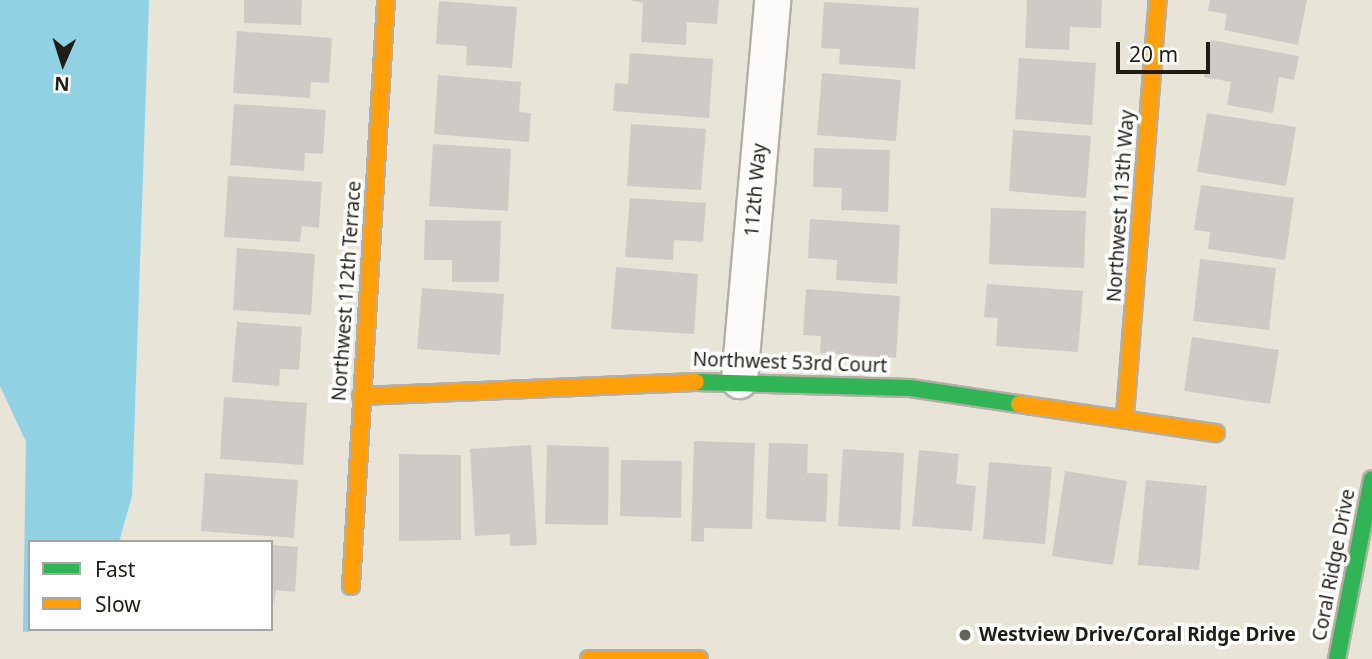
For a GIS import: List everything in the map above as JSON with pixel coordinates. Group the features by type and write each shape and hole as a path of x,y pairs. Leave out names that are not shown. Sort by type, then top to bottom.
{"street":[{"name":"Northwest 112th Terrace","path":"351,586 386,0"},
{"name":"112th Way","path":"739,380 772,0"},
{"name":"Northwest 113th Way","path":"1125,415 1158,0"},
{"name":"Northwest 53rd Court","path":"361,396 739,380 910,388 1125,415 1216,433"},
{"name":"Coral Ridge Drive","path":"1337,659 1372,479"},
{"path":"589,659 699,659"}],"water":[{"path":"0,0 149,0 132,496 120,540 28,540 28,631 33,631 23,632 26,442 0,386"}],"building":[{"path":"244,0 302,0 301,25 244,23"},
{"path":"629,0 719,0 717,24 687,22 686,45 641,42 643,3"},
{"path":"1027,0 1102,0 1101,28 1070,27 1069,50 1025,48"},
{"path":"1210,0 1307,0 1298,45 1224,30 1227,14 1208,11"},
{"path":"439,1 517,7 512,68 466,65 467,46 436,44"},
{"path":"824,2 919,8 915,69 839,64 840,49 821,48"},
{"path":"237,31 332,38 329,83 311,82 310,98 233,93"},
{"path":"1211,40 1299,56 1294,80 1279,77 1273,113 1227,105 1231,82 1204,77"},
{"path":"630,53 713,59 709,118 613,111 615,83 628,84"},
{"path":"1019,58 1096,63 1092,125 1015,119"},
{"path":"822,73 901,80 896,141 817,135"},
{"path":"438,75 521,82 519,112 531,113 529,142 434,134"},
{"path":"234,104 326,110 323,154 305,153 304,171 230,165"},
{"path":"1207,113 1296,127 1286,186 1197,172"},
{"path":"631,124 706,129 701,190 627,186"},
{"path":"1013,130 1091,136 1086,198 1009,191"},
{"path":"433,144 511,149 508,211 429,206"},
{"path":"814,148 890,150 888,212 841,210 842,188 813,187"},
{"path":"228,176 322,182 319,228 302,226 300,242 224,237"},
{"path":"1201,185 1294,198 1285,260 1208,249 1210,232 1194,230"},
{"path":"630,198 706,203 703,242 674,240 673,260 625,257"},
{"path":"991,208 1086,211 1084,268 989,264"},
{"path":"810,219 900,225 897,284 836,280 837,260 808,258"},
{"path":"425,220 501,221 499,282 452,282 452,260 424,260"},
{"path":"237,248 315,254 311,315 233,310"},
{"path":"1200,259 1276,268 1269,330 1193,321"},
{"path":"616,267 698,274 694,334 611,329"},
{"path":"987,284 1083,291 1078,352 996,346 998,318 984,317"},
{"path":"422,288 504,294 500,355 417,349"},
{"path":"806,289 900,296 896,358 820,353 821,336 803,335"},
{"path":"237,322 302,327 299,370 280,369 279,386 232,382"},
{"path":"1192,337 1279,350 1270,404 1184,391"},
{"path":"224,397 307,403 303,465 220,459"},
{"path":"694,441 755,443 752,529 704,528 704,542 691,541"},
{"path":"769,443 808,444 807,473 828,474 826,522 766,519"},
{"path":"531,445 537,545 510,546 510,534 475,536 470,449"},
{"path":"547,445 609,447 608,525 545,524"},
{"path":"843,449 904,453 900,530 838,526"},
{"path":"919,450 959,454 956,484 976,486 972,531 912,526"},
{"path":"399,454 461,455 461,540 399,541"},
{"path":"621,460 682,461 681,518 620,516"},
{"path":"989,462 1052,467 1045,544 983,539"},
{"path":"1065,471 1127,481 1113,565 1052,556"},
{"path":"205,473 298,480 294,538 201,531"},
{"path":"1146,480 1207,486 1199,570 1138,565"},
{"path":"273,545 298,547 295,592 276,590 274,608"}],"traffic: fast":[{"path":"696,382 910,388 1019,404"},
{"path":"1337,659 1372,479"}],"traffic: slow":[{"path":"351,586 386,0"},
{"path":"1125,415 1158,0"},
{"path":"361,396 696,382"},
{"path":"1019,404 1216,433"},
{"path":"589,659 699,659"}],"place":[{"name":"Westview Drive/Coral Ridge Drive","path":"965,635"}]}
